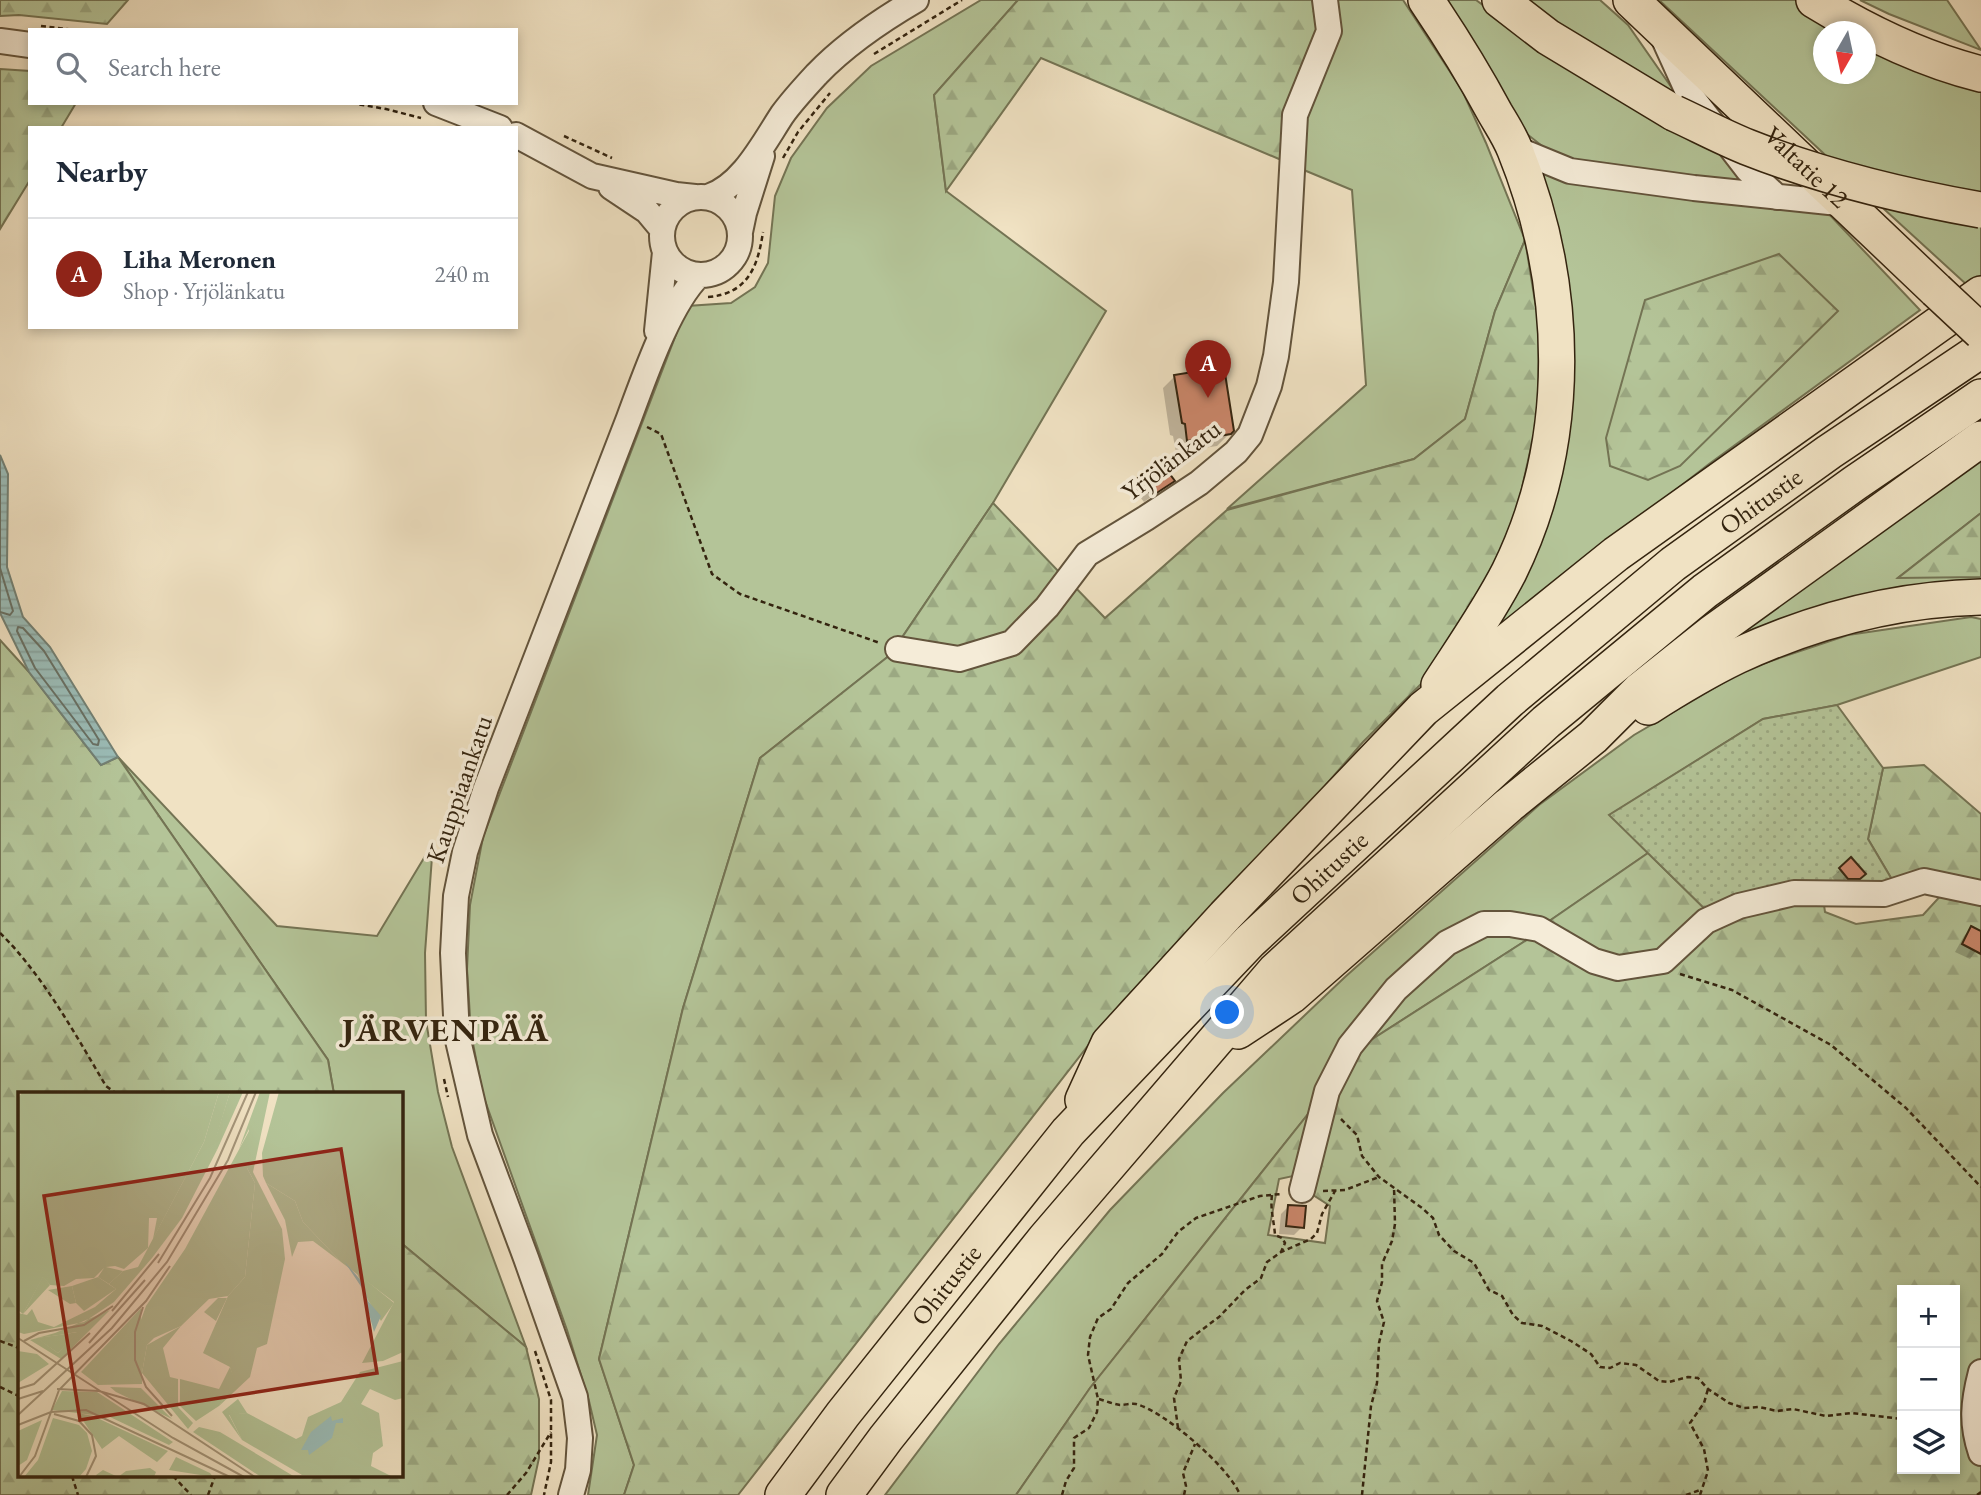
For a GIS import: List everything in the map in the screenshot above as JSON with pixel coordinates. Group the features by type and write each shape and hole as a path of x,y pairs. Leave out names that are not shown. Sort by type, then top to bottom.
{"highway":[{"path":"1423,709 1509,571 1530,518 1548,457 1556,397 1557,335 1550,275 1538,214 1514,148 1469,65 1426,0"},
{"path":"1500,0 1548,37 1674,113 1746,146 1822,173 1885,191 1981,210"},
{"name":"Valtatie 12","path":"1632,0 1981,332"},
{"path":"1814,0 1930,60 1981,74"},
{"path":"1068,1132 1110,1044 1225,916 1423,709 1616,554 1981,294"},
{"name":"Ohitustie","path":"783,1495 860,1393 1068,1132 1250,942 1510,700 1674,564 1829,452 1981,350"},
{"name":"Ohitustie","path":"845,1495 886,1437 1045,1239 1275,971 1546,722 1705,591 1981,397"},
{"path":"1213,1045 1291,996 1509,804 1592,737 1639,691 1712,633 1981,439"},
{"path":"1592,737 1736,656 1809,628 1851,614 1899,605 1945,598 1981,597"}],"street":[{"path":"663,241 666,218 673,208 682,201 729,186 770,135 783,113 817,74 858,38 916,0"},
{"name":"Yrjölänkatu","path":"898,649 959,659 1013,643 1046,607 1087,554 1199,483 1236,452 1250,435 1269,386 1276,356 1286,282 1295,115 1329,31 1325,0"},
{"path":"1657,23 1688,92 1748,170 1777,197"},
{"path":"0,41 28,45"},
{"path":"434,112 492,126"},
{"path":"518,136 593,176 647,211 679,268 699,275 724,267 733,258 739,245 752,186 770,135"},
{"path":"1514,148 1570,171 1848,204"},
{"path":"593,176 667,194 719,201 730,209 740,232"},
{"name":"Kauppiaankatu","path":"652,359 659,319 663,241"},
{"name":"Kauppiaankatu","path":"571,1495 578,1470 580,1438 575,1397 527,1258 480,1135 457,1036 454,942 456,896 465,852 486,788 652,359 682,295 699,275"},
{"path":"1302,1190 1327,1091 1350,1046 1396,989 1447,943 1484,925 1510,924 1539,929 1594,961 1618,968 1663,961 1706,921 1739,906 1794,893 1884,894 1924,881 1981,893"},
{"path":"1981,1372 1974,1401 1975,1434 1981,1453"}],"path":[{"path":"870,57 962,0"},
{"path":"782,159 798,132 835,88"},
{"path":"363,105 434,112"},
{"path":"561,134 616,159"},
{"path":"682,295 714,296 735,289 747,280 760,256 764,221"},
{"path":"629,418 661,434 712,575 740,594 898,649"},
{"path":"0,933 17,950 54,999 106,1086 114,1092"},
{"path":"1648,964 1732,989 1831,1045 1906,1108 1981,1187"},
{"path":"443,1074 449,1099"},
{"path":"1321,1114 1337,1117 1348,1124 1357,1135 1362,1156 1379,1177 1433,1218 1439,1235 1454,1251 1474,1263 1489,1290 1502,1296 1513,1315 1522,1323 1542,1326 1571,1340 1591,1354 1600,1367 1609,1368 1620,1363 1636,1365 1660,1381 1698,1378 1708,1389 1729,1403 1744,1408 1777,1411 1793,1409 1826,1416 1852,1413 1897,1418"},
{"path":"1062,1495 1074,1468 1074,1438 1089,1428 1097,1412 1098,1399 1087,1346 1098,1318 1111,1309 1128,1283 1162,1254 1178,1232 1196,1218 1259,1196 1302,1190 1335,1191 1379,1177"},
{"path":"1362,1495 1371,1406 1377,1383 1379,1343 1384,1322 1377,1301 1382,1282 1382,1264 1392,1241 1395,1224 1394,1187"},
{"path":"1178,1427 1174,1398 1181,1381 1179,1359 1186,1340 1219,1317 1261,1278 1267,1262 1281,1252 1311,1239 1317,1233 1322,1214 1335,1191"},
{"path":"1272,1195 1270,1208 1275,1235 1285,1243 1281,1252"},
{"path":"0,1341 18,1348"},
{"path":"532,1342 551,1400 551,1462 544,1495"},
{"path":"0,1387 18,1396"},
{"path":"1686,1495 1700,1493 1708,1471 1704,1449 1690,1423 1704,1403 1708,1389"},
{"path":"1098,1399 1121,1405 1135,1404 1178,1427 1212,1456 1240,1495"},
{"path":"507,1495 526,1473 551,1432"},
{"path":"1184,1495 1186,1486 1183,1473 1195,1444"},
{"path":"73,1478 78,1495"},
{"path":"175,1478 191,1495"},
{"path":"208,1495 214,1478"},
{"path":"1977,1495 1981,1492"}],"green space":[{"path":"0,0 128,0 107,24 19,15 0,16"},
{"path":"981,0 1018,0 934,95 946,191 1106,311 993,503 890,655 760,758 683,1008 599,1359 634,1465 624,1495 588,1495 597,1435 589,1401 567,1330 483,1095 471,1033 467,969 470,905 483,837 687,306 731,303 755,287 768,263 775,196 791,158 827,108 871,66"},
{"path":"1018,0 1317,0 1319,30 1286,162 1041,58 946,191 934,95"},
{"path":"1332,0 1403,0 1462,90 1525,240 1495,311 1465,419 1414,459 1227,509 1366,385 1352,190 1299,168 1301,114"},
{"path":"1437,0 1476,0 1544,51 1714,146 1750,185 1576,163 1546,149 1518,127"},
{"path":"1521,0 1600,0 1628,25 1681,101"},
{"path":"1659,0 1795,0 1831,21 1813,21 1813,84 1876,84 1876,44 1981,81 1981,199 1836,165"},
{"path":"1860,0 1947,0 1981,50 1889,14"},
{"path":"0,69 28,71 28,105 75,105 62,126 28,126 28,183 0,229"},
{"path":"1537,172 1827,212 1920,310 1709,464 1563,577 1466,666 1551,493"},
{"path":"1873,199 1981,222 1981,275 1967,285"},
{"path":"1525,240 1539,326 1538,416 1515,519 1490,583 1431,674 1363,742 1285,832 1122,1002 738,1495 624,1495 634,1465 599,1359 683,1008 760,758 890,655 960,668 1074,586 1105,618 1227,510 1414,459 1465,419 1495,311"},
{"path":"1779,254 1838,311 1680,466 1648,480 1610,466 1606,438 1645,300"},
{"path":"1981,455 1981,513 1899,577 1981,577 1981,589 1669,683"},
{"path":"993,503 1062,575 1011,637 958,653 899,642"},
{"path":"1981,513 1981,577 1898,578"},
{"path":"1971,617 1981,619 1981,657 1837,705 1763,719 1610,815 1648,853 1542,926 1441,937 1316,1104 1090,1388 1016,1495 885,1495 999,1344 1110,1210 1223,1093 1345,977 1539,805 1634,735 1747,669 1848,635"},
{"path":"0,640 29,672 101,765 118,757 328,1060 334,1092 18,1092 18,1478 402,1478 402,1244 526,1347 539,1399 539,1458 531,1495 0,1495"},
{"path":"1837,705 1883,768 1868,839 1894,883 1710,914 1609,815 1763,719"},
{"path":"118,757 277,926 377,936 433,843 425,953 426,1021 438,1092 452,1147 526,1347 402,1244 402,1092 334,1092 328,1060"},
{"path":"1924,765 1981,814 1981,887 1894,883 1868,839 1883,768"},
{"path":"1648,853 1710,914 1662,958 1619,964 1542,926"},
{"path":"1944,892 1981,898 1981,1495 1016,1495 1090,1388 1316,1104 1298,1175 1279,1179 1268,1235 1325,1243 1330,1206 1310,1193 1335,1092 1357,1049 1536,934 1617,972 1707,926 1823,898 1825,912 1856,924 1923,915"},
{"path":"1486,929 1536,934 1357,1049 1398,991"}],"water":[{"path":"0,455 8,474 7,567 23,617 50,647 118,757 101,765 29,672 0,613"}],"building":[{"path":"1224,367 1234,431 1231,434 1187,441 1174,375"},
{"path":"1160,461 1175,481 1152,496 1138,478"},
{"path":"1851,857 1866,874 1860,879 1848,879 1839,868"},
{"path":"1971,926 1981,931 1981,954 1962,944"},
{"path":"1288,1205 1306,1206 1304,1228 1286,1226"}],"place":[{"name":"Liha Meronen","path":"1208,398"}],"district":[{"name":"JÄRVENPÄÄ","path":"446,1029"}]}
